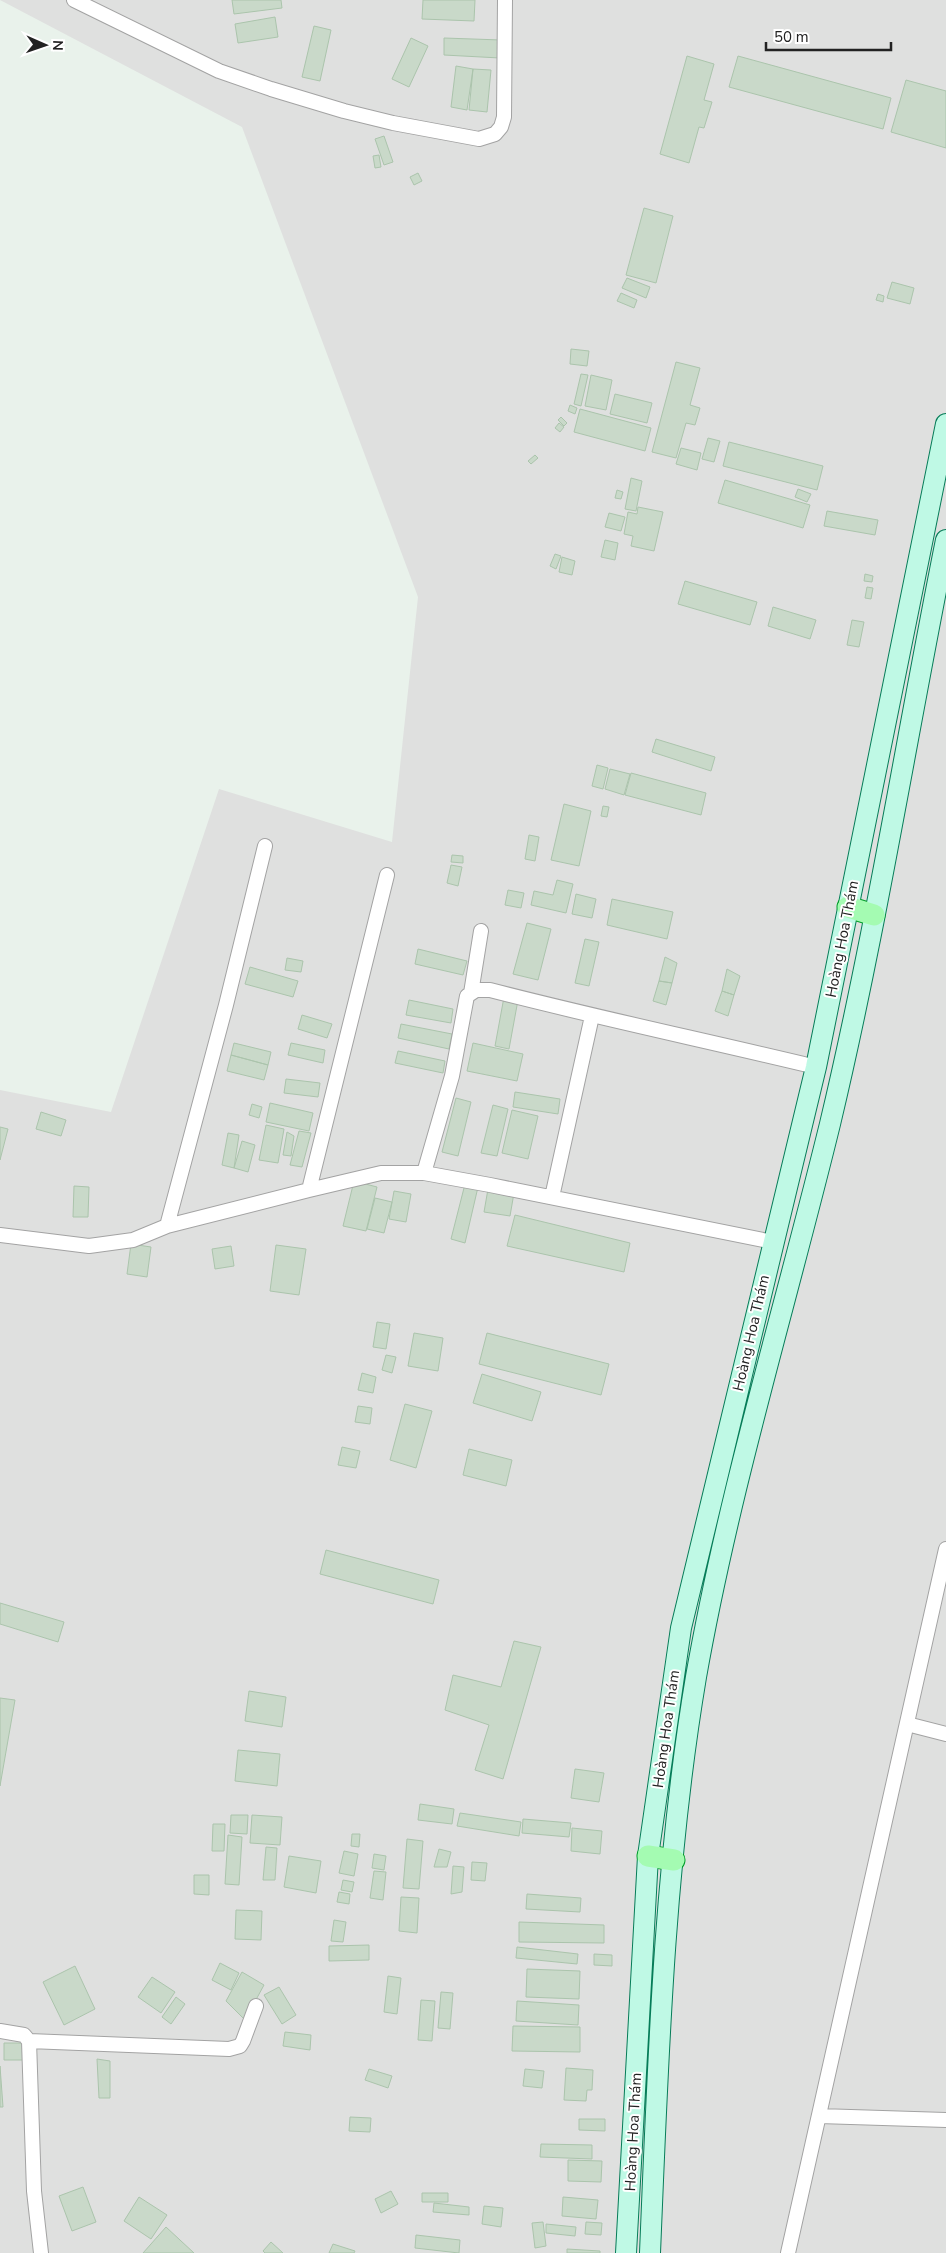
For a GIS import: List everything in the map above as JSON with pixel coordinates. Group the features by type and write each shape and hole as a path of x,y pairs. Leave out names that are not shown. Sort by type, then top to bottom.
{"main road":[{"name":"Hoàng Hoa Thám","path":"626,2253 648,1856 681,1628 816,1067 946,424"},
{"name":"Hoàng Hoa Thám","path":"650,2253 666,1939 682,1779 696,1677 766,1369 830,1123 874,915 946,540"},
{"path":"848,907 874,915"},
{"path":"648,1856 674,1860"}],"street":[{"path":"74,0 219,71 271,90 393,123 479,139 495,134 501,127 504,117 505,0"},
{"path":"167,1226 226,1005 265,846"},
{"path":"308,1190 387,875"},
{"path":"471,993 481,931"},
{"path":"424,1173 452,1076 467,996 476,990 490,990 592,1016 702,1039 816,1067"},
{"path":"552,1197 592,1016"},
{"path":"0,1235 89,1246 133,1240 167,1226 381,1173 424,1173 773,1242"},
{"path":"788,2253 946,1549"},
{"path":"907,1724 946,1734"},
{"path":"29,2041 229,2049 240,2046 256,2006"},
{"path":"0,2031 24,2035 29,2041 34,2190 41,2253"},
{"path":"819,2116 946,2120"}],"shaded area":[{"path":"0,0 946,0 946,2253 0,2253 0,1090 111,1112 219,789 392,842 418,597 242,127"}],"building":[{"path":"232,0 281,0 282,8 234,14"},
{"path":"423,0 475,0 474,21 422,19"},
{"path":"275,17 278,37 238,43 235,24"},
{"path":"314,26 331,30 320,81 302,77"},
{"path":"411,38 428,46 409,87 392,79"},
{"path":"444,38 501,40 500,58 444,55"},
{"path":"687,56 714,64 704,100 712,102 704,128 699,127 689,163 660,154"},
{"path":"738,56 891,98 883,129 729,87"},
{"path":"456,66 473,69 467,110 451,107"},
{"path":"473,69 491,70 487,112 469,110"},
{"path":"906,80 946,91 946,148 891,132"},
{"path":"384,136 393,162 384,165 375,139"},
{"path":"379,155 381,167 375,168 373,156"},
{"path":"418,173 422,181 414,185 410,177"},
{"path":"644,208 673,216 656,283 626,275"},
{"path":"627,278 650,287 646,298 622,288"},
{"path":"892,282 914,288 910,304 887,298"},
{"path":"621,293 637,300 634,308 617,301"},
{"path":"878,294 884,296 883,302 876,300"},
{"path":"571,349 589,351 587,366 570,364"},
{"path":"676,362 700,368 690,405 700,408 695,425 686,423 676,458 652,452"},
{"path":"581,374 588,375 581,406 574,404"},
{"path":"591,375 612,380 606,410 585,406"},
{"path":"615,394 652,403 647,423 610,414"},
{"path":"570,405 577,408 575,414 568,411"},
{"path":"580,409 651,428 645,451 574,432"},
{"path":"561,417 567,423 564,426 558,420"},
{"path":"559,423 564,427 560,432 555,428"},
{"path":"708,438 720,441 714,462 702,459"},
{"path":"729,442 823,466 817,490 723,466"},
{"path":"681,448 701,453 697,470 676,464"},
{"path":"535,455 538,458 531,464 528,461"},
{"path":"631,478 642,481 636,511 625,509"},
{"path":"725,480 810,505 803,528 718,503"},
{"path":"798,489 811,494 807,502 795,497"},
{"path":"617,490 623,492 621,499 615,498"},
{"path":"638,507 663,512 654,551 631,546 633,536 624,534 628,512 637,514"},
{"path":"827,511 878,520 875,535 824,526"},
{"path":"609,513 625,517 621,531 605,527"},
{"path":"605,540 618,543 615,560 601,557"},
{"path":"555,554 561,556 556,569 550,566"},
{"path":"562,557 575,561 572,575 559,572"},
{"path":"865,574 873,576 872,582 864,581"},
{"path":"685,581 757,602 750,625 678,604"},
{"path":"867,587 873,588 871,599 865,598"},
{"path":"773,607 816,620 810,639 768,626"},
{"path":"852,620 864,622 859,647 847,645"},
{"path":"656,739 715,757 711,771 652,752"},
{"path":"597,765 608,768 603,789 592,786"},
{"path":"610,769 630,774 624,795 605,789"},
{"path":"631,773 706,793 701,815 625,795"},
{"path":"564,804 591,811 579,866 551,860"},
{"path":"603,806 609,807 607,817 601,816"},
{"path":"529,835 539,837 535,861 525,859"},
{"path":"452,855 463,856 463,863 451,862"},
{"path":"451,865 462,867 458,886 447,883"},
{"path":"557,880 573,884 566,913 531,905 534,891 553,895"},
{"path":"508,890 524,893 521,908 505,905"},
{"path":"576,894 596,899 592,918 572,914"},
{"path":"612,899 673,912 667,939 607,925"},
{"path":"527,923 551,929 538,980 513,974"},
{"path":"585,939 599,942 589,986 575,983"},
{"path":"418,949 467,961 463,975 415,964"},
{"path":"665,957 677,963 672,983 659,981"},
{"path":"287,958 303,961 301,972 285,970"},
{"path":"250,967 298,981 293,997 245,984"},
{"path":"727,969 740,976 734,995 722,991"},
{"path":"659,981 672,983 666,1005 653,1001"},
{"path":"722,991 734,995 728,1016 715,1011"},
{"path":"504,997 518,1000 509,1049 495,1046"},
{"path":"409,1000 453,1009 451,1023 406,1015"},
{"path":"302,1015 332,1024 327,1038 298,1029"},
{"path":"401,1024 452,1034 449,1049 398,1038"},
{"path":"234,1043 271,1052 268,1065 231,1055"},
{"path":"291,1043 325,1050 323,1063 288,1055"},
{"path":"473,1043 523,1054 517,1081 467,1071"},
{"path":"398,1051 445,1061 443,1073 395,1063"},
{"path":"231,1055 268,1065 264,1080 227,1071"},
{"path":"286,1079 320,1083 318,1097 284,1093"},
{"path":"515,1092 560,1099 558,1114 513,1107"},
{"path":"456,1098 471,1102 458,1156 442,1152"},
{"path":"270,1103 313,1113 309,1131 266,1122"},
{"path":"252,1104 262,1107 259,1118 249,1115"},
{"path":"493,1105 508,1109 497,1156 481,1153"},
{"path":"512,1110 538,1116 528,1159 502,1153"},
{"path":"41,1112 66,1120 61,1136 36,1129"},
{"path":"266,1125 284,1129 278,1163 259,1160"},
{"path":"0,1127 8,1129 0,1160"},
{"path":"299,1131 311,1133 302,1167 290,1165"},
{"path":"287,1132 294,1136 291,1156 283,1155"},
{"path":"228,1133 239,1135 234,1168 222,1165"},
{"path":"242,1141 255,1145 248,1172 234,1168"},
{"path":"354,1181 377,1187 366,1231 343,1226"},
{"path":"465,1184 478,1187 465,1243 451,1239"},
{"path":"74,1186 89,1187 88,1217 73,1217"},
{"path":"488,1189 514,1193 510,1216 484,1212"},
{"path":"394,1191 411,1194 406,1222 389,1219"},
{"path":"375,1198 392,1202 384,1233 367,1229"},
{"path":"515,1215 630,1243 624,1272 507,1246"},
{"path":"131,1244 151,1247 147,1277 127,1274"},
{"path":"276,1245 306,1249 299,1295 270,1291"},
{"path":"231,1246 234,1266 215,1269 212,1249"},
{"path":"377,1322 390,1324 386,1349 373,1347"},
{"path":"414,1333 443,1338 438,1371 408,1366"},
{"path":"487,1333 609,1364 601,1395 479,1364"},
{"path":"386,1355 396,1357 392,1373 382,1370"},
{"path":"362,1373 376,1377 373,1393 358,1390"},
{"path":"482,1374 541,1392 532,1421 473,1403"},
{"path":"405,1404 432,1411 416,1468 390,1460"},
{"path":"358,1406 372,1408 370,1424 355,1422"},
{"path":"342,1447 360,1451 356,1468 338,1465"},
{"path":"469,1449 512,1460 506,1486 463,1475"},
{"path":"326,1550 439,1580 433,1604 320,1574"},
{"path":"0,1603 64,1622 58,1642 0,1624"},
{"path":"514,1641 541,1647 503,1779 475,1770 489,1725 445,1710 453,1675 501,1687"},
{"path":"249,1691 286,1697 282,1727 245,1721"},
{"path":"0,1698 15,1700 0,1786"},
{"path":"238,1750 280,1754 277,1786 235,1781"},
{"path":"575,1769 604,1773 599,1802 571,1798"},
{"path":"420,1804 454,1809 452,1824 418,1820"},
{"path":"460,1813 521,1822 519,1836 457,1826"},
{"path":"231,1815 248,1815 247,1834 230,1833"},
{"path":"252,1815 282,1817 280,1845 250,1843"},
{"path":"523,1819 571,1823 569,1837 522,1833"},
{"path":"213,1824 225,1824 224,1851 212,1851"},
{"path":"572,1828 602,1831 600,1854 571,1851"},
{"path":"352,1834 360,1834 359,1847 351,1846"},
{"path":"228,1835 242,1837 239,1885 225,1884"},
{"path":"407,1839 423,1841 419,1889 403,1888"},
{"path":"266,1847 277,1848 275,1880 263,1880"},
{"path":"439,1849 451,1852 447,1867 434,1867"},
{"path":"344,1851 358,1854 354,1876 339,1873"},
{"path":"374,1854 386,1856 384,1870 372,1868"},
{"path":"289,1856 321,1861 316,1893 284,1887"},
{"path":"472,1862 487,1863 485,1881 471,1880"},
{"path":"453,1866 464,1867 462,1892 451,1894"},
{"path":"374,1871 386,1872 383,1900 370,1898"},
{"path":"194,1875 209,1875 209,1895 194,1894"},
{"path":"343,1880 354,1882 352,1892 341,1890"},
{"path":"339,1892 350,1894 349,1904 337,1902"},
{"path":"527,1894 581,1898 580,1912 526,1909"},
{"path":"401,1897 419,1898 417,1933 399,1931"},
{"path":"236,1910 262,1911 261,1940 235,1939"},
{"path":"334,1920 346,1922 343,1942 331,1941"},
{"path":"519,1922 604,1925 604,1943 519,1942"},
{"path":"369,1945 369,1960 329,1961 329,1946"},
{"path":"517,1947 578,1954 577,1964 516,1958"},
{"path":"594,1954 612,1955 612,1966 594,1965"},
{"path":"220,1963 239,1973 231,1990 212,1980"},
{"path":"75,1966 95,2009 64,2025 43,1982"},
{"path":"527,1969 580,1971 579,1999 526,1997"},
{"path":"242,1972 264,1985 245,2020 226,2001"},
{"path":"388,1976 401,1978 397,2014 384,2012"},
{"path":"152,1977 175,1992 161,2013 138,1997"},
{"path":"279,1987 296,2015 282,2024 264,1995"},
{"path":"441,1992 453,1993 450,2029 438,2028"},
{"path":"176,1997 185,2004 171,2024 162,2017"},
{"path":"421,2000 435,2001 432,2041 418,2040"},
{"path":"517,2001 579,2005 578,2025 516,2021"},
{"path":"513,2026 580,2027 580,2052 512,2051"},
{"path":"285,2032 311,2035 310,2050 283,2046"},
{"path":"4,2043 24,2043 24,2060 4,2060"},
{"path":"97,2059 110,2061 110,2098 99,2098"},
{"path":"0,2066 3,2107 0,2107"},
{"path":"566,2068 593,2070 592,2090 587,2090 586,2101 564,2100"},
{"path":"369,2069 392,2076 388,2088 365,2080"},
{"path":"525,2069 544,2071 542,2088 523,2086"},
{"path":"350,2117 371,2118 370,2132 349,2131"},
{"path":"579,2119 605,2119 605,2131 579,2130"},
{"path":"541,2144 592,2145 592,2159 540,2157"},
{"path":"568,2160 602,2161 601,2182 568,2181"},
{"path":"83,2187 96,2222 72,2231 59,2196"},
{"path":"391,2191 398,2204 381,2213 375,2199"},
{"path":"422,2193 448,2193 448,2202 422,2202"},
{"path":"139,2197 167,2215 151,2239 124,2221"},
{"path":"563,2197 598,2200 596,2219 562,2216"},
{"path":"434,2203 469,2207 469,2215 433,2212"},
{"path":"484,2206 503,2208 501,2227 482,2224"},
{"path":"543,2222 546,2246 535,2248 532,2223"},
{"path":"586,2222 602,2223 601,2235 585,2234"},
{"path":"546,2224 576,2227 575,2236 546,2233"},
{"path":"166,2227 194,2253 143,2253"},
{"path":"416,2235 460,2240 459,2253 415,2248"},
{"path":"271,2242 283,2253 265,2253 263,2251"},
{"path":"333,2244 355,2251 354,2253 329,2253"},
{"path":"567,2249 600,2251 600,2253 567,2253"}]}
